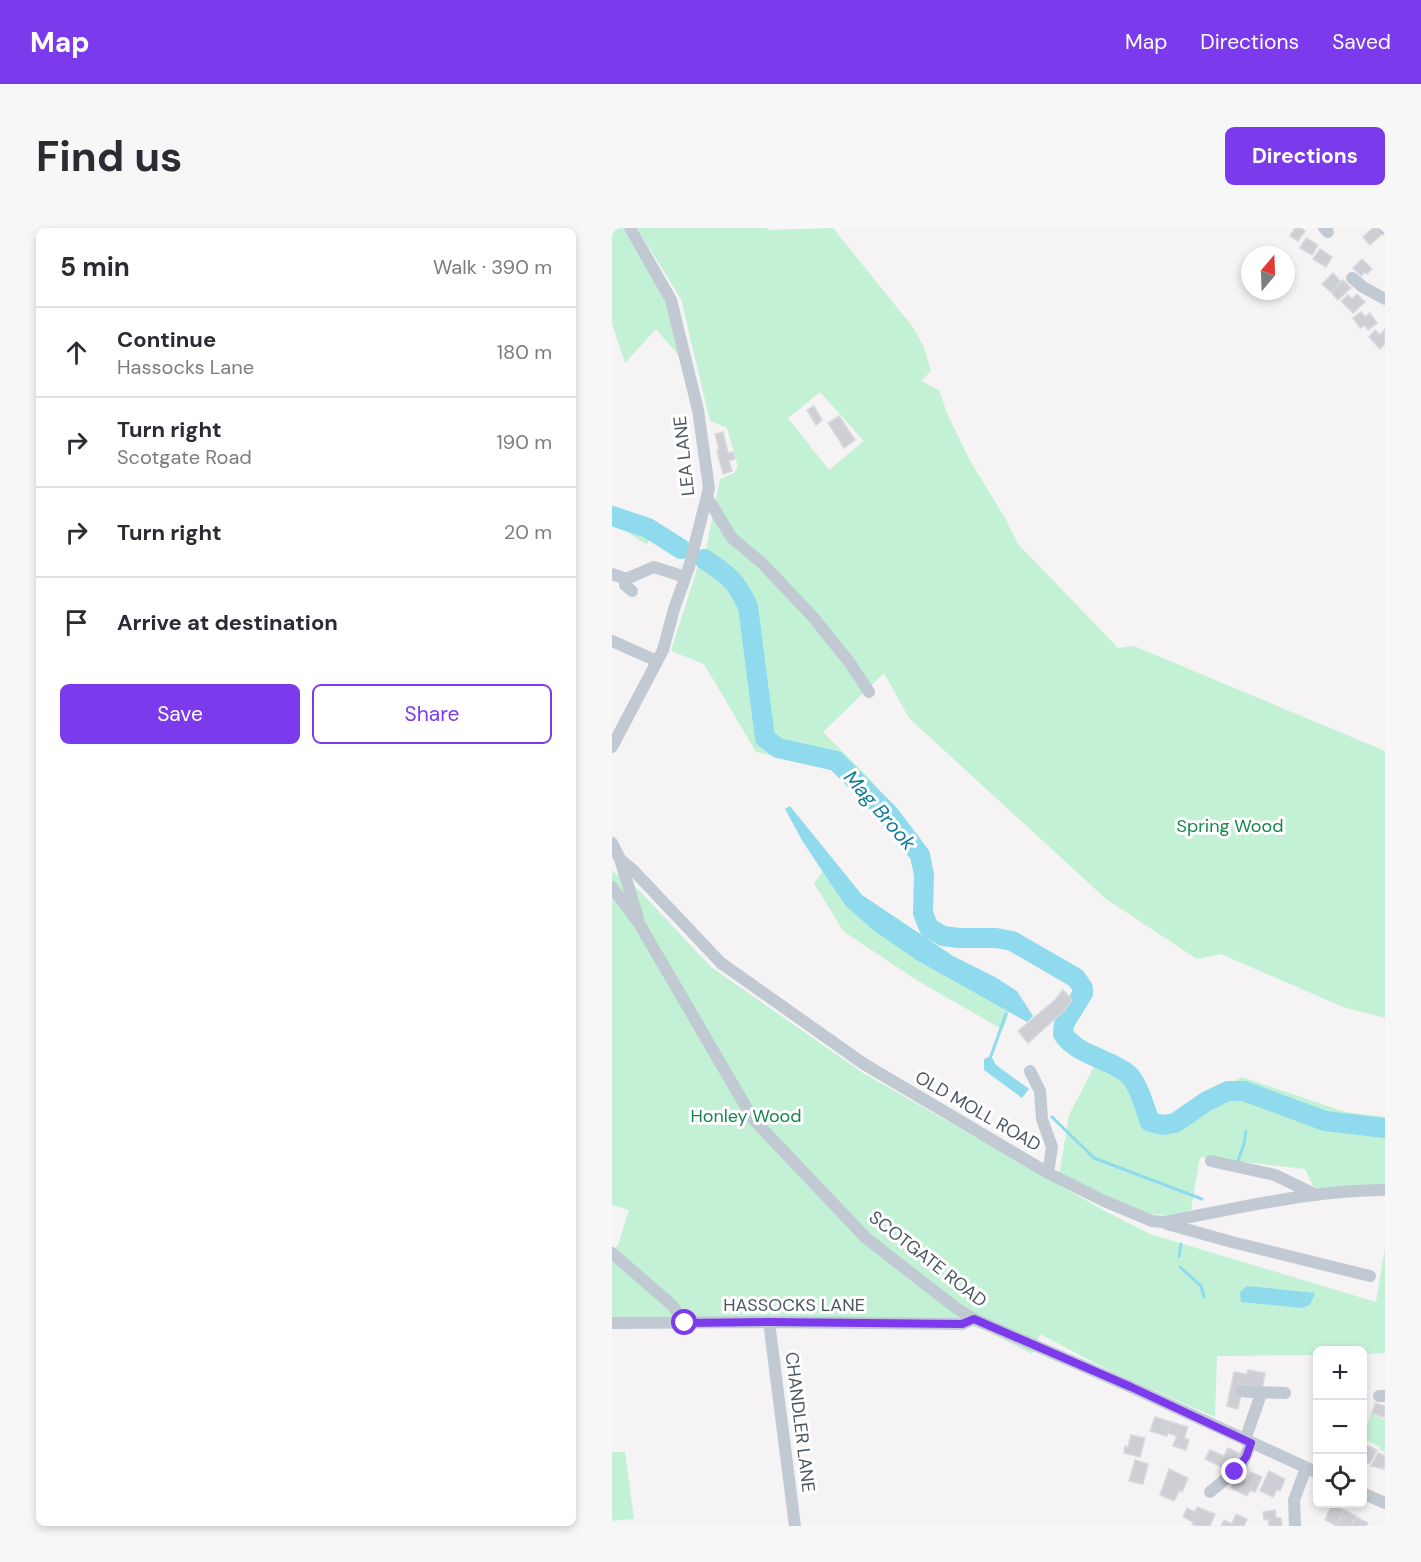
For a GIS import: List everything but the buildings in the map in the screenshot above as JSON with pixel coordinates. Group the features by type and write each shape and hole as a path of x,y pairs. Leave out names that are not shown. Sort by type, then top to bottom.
{"street":[{"name":"LEA LANE","path":"612,747 663,650 708,499 709,488 698,410 671,300 630,228"},
{"path":"1352,278 1383,301"},
{"path":"708,499 732,538 763,564 813,617 850,663 869,692"},
{"path":"612,574 626,579 654,567 685,577"},
{"path":"626,579 625,585 632,591"},
{"path":"612,641 657,661"},
{"path":"612,843 620,859 640,925"},
{"name":"OLD MOLL ROAD","path":"620,859 721,963 864,1064 1048,1173 1104,1201 1152,1221 1163,1222 1316,1195 1353,1190 1385,1190"},
{"path":"612,887 640,925"},
{"name":"SCOTGATE ROAD","path":"640,925 753,1119 866,1238 956,1308 974,1319 1131,1387 1312,1471"},
{"path":"1030,1071 1040,1091 1042,1119 1052,1147 1048,1173"},
{"path":"1211,1161 1275,1175 1316,1195"},
{"path":"1163,1222 1233,1242 1370,1275"},
{"path":"612,1253 672,1305 685,1323"},
{"name":"HASSOCKS LANE","path":"612,1323 962,1324 974,1319"},
{"name":"CHANDLER LANE","path":"769,1322 795,1526"},
{"path":"1242,1391 1261,1394 1265,1392 1285,1393"},
{"path":"1210,1492 1241,1466 1261,1394"},
{"path":"1295,1526 1294,1500 1312,1471"},
{"path":"1367,1495 1385,1503"}],"green space":[{"path":"612,228 623,228 666,303 680,357 656,329 625,363 612,324"},
{"name":"Spring Wood","path":"637,228 767,228 768,230 833,228 912,326 924,347 931,371 921,381 939,390 947,413 969,459 1018,544 1118,648 1134,646 1385,751 1385,1018 1343,1007 1221,954 1197,959 1106,899 909,718 884,673 823,732 869,778 930,857 920,868 832,767 756,752 704,664 671,651 698,566 706,549 720,479 734,473 738,467 727,428 710,421 681,299","holes":["820,392 864,441 829,470 788,418"]},
{"path":"612,511 622,512 653,525 647,545 618,526 612,526"},
{"name":"Honley Wood","path":"612,871 638,889 711,967 863,1073 1103,1210 1150,1234 1376,1302 1385,1248 1385,1353 1367,1354 1367,1346 1313,1346 1313,1355 1217,1356 1215,1417 1110,1371 1040,1334 1032,1354 985,1330 945,1318 612,1318 612,1252 618,1245 629,1210 612,1205"},
{"path":"823,871 845,905 918,961 1009,1012 1003,1030 915,979 843,931 814,883"},
{"path":"1101,1053 1130,1070 1138,1081 1155,1119 1161,1121 1242,1077 1345,1112 1385,1117 1385,1187 1316,1192 1305,1169 1200,1157 1191,1210 1158,1215 1141,1212 1106,1199 1059,1176 1069,1115"},
{"path":"1371,1413 1385,1420 1385,1452 1380,1450 1380,1447 1367,1442 1367,1425"},
{"path":"612,1452 625,1452 634,1519 612,1521"}],"water":[{"path":"790,806 862,895 953,956 1017,991 1033,1016 1027,1022 918,961 873,930 845,905 803,842 785,809"},
{"path":"991,1056 996,1065 1029,1089 1022,1098 984,1070 984,1059"},
{"path":"1247,1286 1315,1293 1310,1305 1302,1308 1241,1302 1240,1292"}],"waterway":[{"path":"612,516 648,528 681,549"},
{"name":"Mag Brook","path":"704,559 730,579 740,591 748,607 765,738 778,748 836,761 889,814 920,855 924,875 923,913 929,928 943,936 996,938 1012,941 1076,978 1083,988 1083,993 1064,1024 1063,1034 1077,1047 1112,1064 1132,1078 1150,1122 1163,1125 1175,1123 1207,1101 1228,1091 1244,1091 1325,1121 1385,1128"},
{"path":"991,1056 1006,1014"},
{"path":"1052,1117 1094,1158 1202,1199"},
{"path":"1237,1163 1246,1131"},
{"path":"1179,1256 1181,1244"},
{"path":"1180,1267 1201,1286 1204,1297"}],"route":[{"path":"685,1323 962,1324 974,1319 1131,1387 1251,1443 1246,1457 1235,1472"}]}
